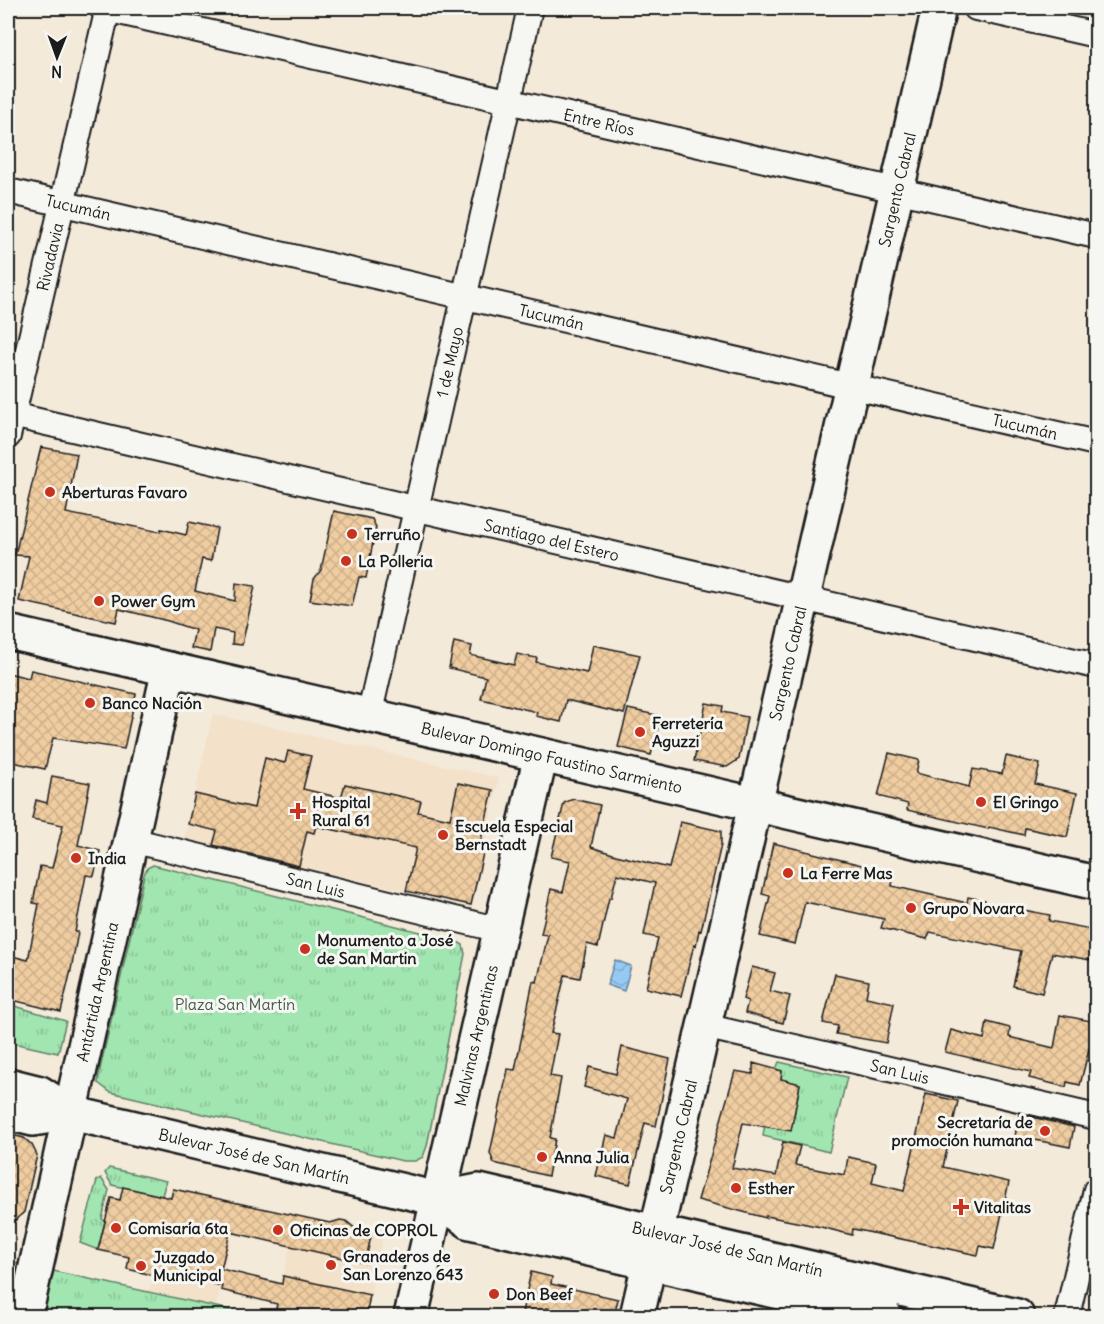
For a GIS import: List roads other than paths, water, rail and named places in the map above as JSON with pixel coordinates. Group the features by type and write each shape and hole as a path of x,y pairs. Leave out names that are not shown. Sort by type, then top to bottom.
{"street":[{"name":"Entre Ríos","path":"106,8 1096,236"},
{"name":"Rivadavia","path":"9,422 62,204 106,8"},
{"name":"1 de Mayo","path":"369,716 530,8"},
{"name":"Sargento Cabral","path":"637,1317 939,8"},
{"path":"976,8 1096,35"},
{"name":"Tucumán","path":"8,191 1096,443"},
{"name":"Santiago del Estero","path":"9,422 416,509 1096,666"},
{"name":"Bulevar Domingo Faustino Sarmiento","path":"8,632 1096,883"},
{"name":"Antártida Argentina","path":"25,1317 169,669"},
{"name":"Malvinas Argentinas","path":"411,1317 541,755"},
{"name":"San Luis","path":"131,840 500,930"},
{"name":"San Luis","path":"704,1026 1096,1117"},
{"name":"Bulevar José de San Martín","path":"8,1085 40,1092 71,1113 438,1199 479,1191 653,1248 885,1317"},
{"name":"Bulevar José de San Martín","path":"8,1113 33,1119 71,1113"},
{"path":"1067,1317 1096,1190"},
{"name":"Bulevar José de San Martín","path":"653,1248 1017,1317"}],"water":[{"path":"615,960 631,966 624,991 607,985"}],"railway":[{"path":"8,1311 31,1316"}],"place":[{"name":"Aberturas Favaro","path":"50,492"},
{"name":"Terruño","path":"352,534"},
{"name":"La Polleria","path":"346,561"},
{"name":"Power Gym","path":"99,601"},
{"name":"Banco Nación","path":"90,703"},
{"name":"Ferretería Aguzzi","path":"640,732"},
{"name":"El Gringo","path":"981,802"},
{"name":"Hospital Rural 61","path":"298,811"},
{"name":"Escuela Especial Bernstadt","path":"443,835"},
{"name":"India","path":"76,858"},
{"name":"La Ferre Mas","path":"788,873"},
{"name":"Grupo Novara","path":"911,908"},
{"name":"Monumento a José de San Martin","path":"305,949"},
{"name":"Secretaría de promoción humana","path":"1045,1131"},
{"name":"Anna Julia","path":"542,1157"},
{"name":"Esther","path":"736,1188"},
{"name":"Vitalitas","path":"961,1207"},
{"name":"Comisaría 6ta","path":"116,1228"},
{"name":"Oficinas de COPROL","path":"278,1230"},
{"name":"Granaderos de San Lorenzo 643","path":"331,1265"},
{"name":"Juzgado Municipal","path":"141,1266"},
{"name":"Don Beef","path":"494,1294"}],"park label":[{"name":"Plaza San Martín","path":"235,1004"}]}
